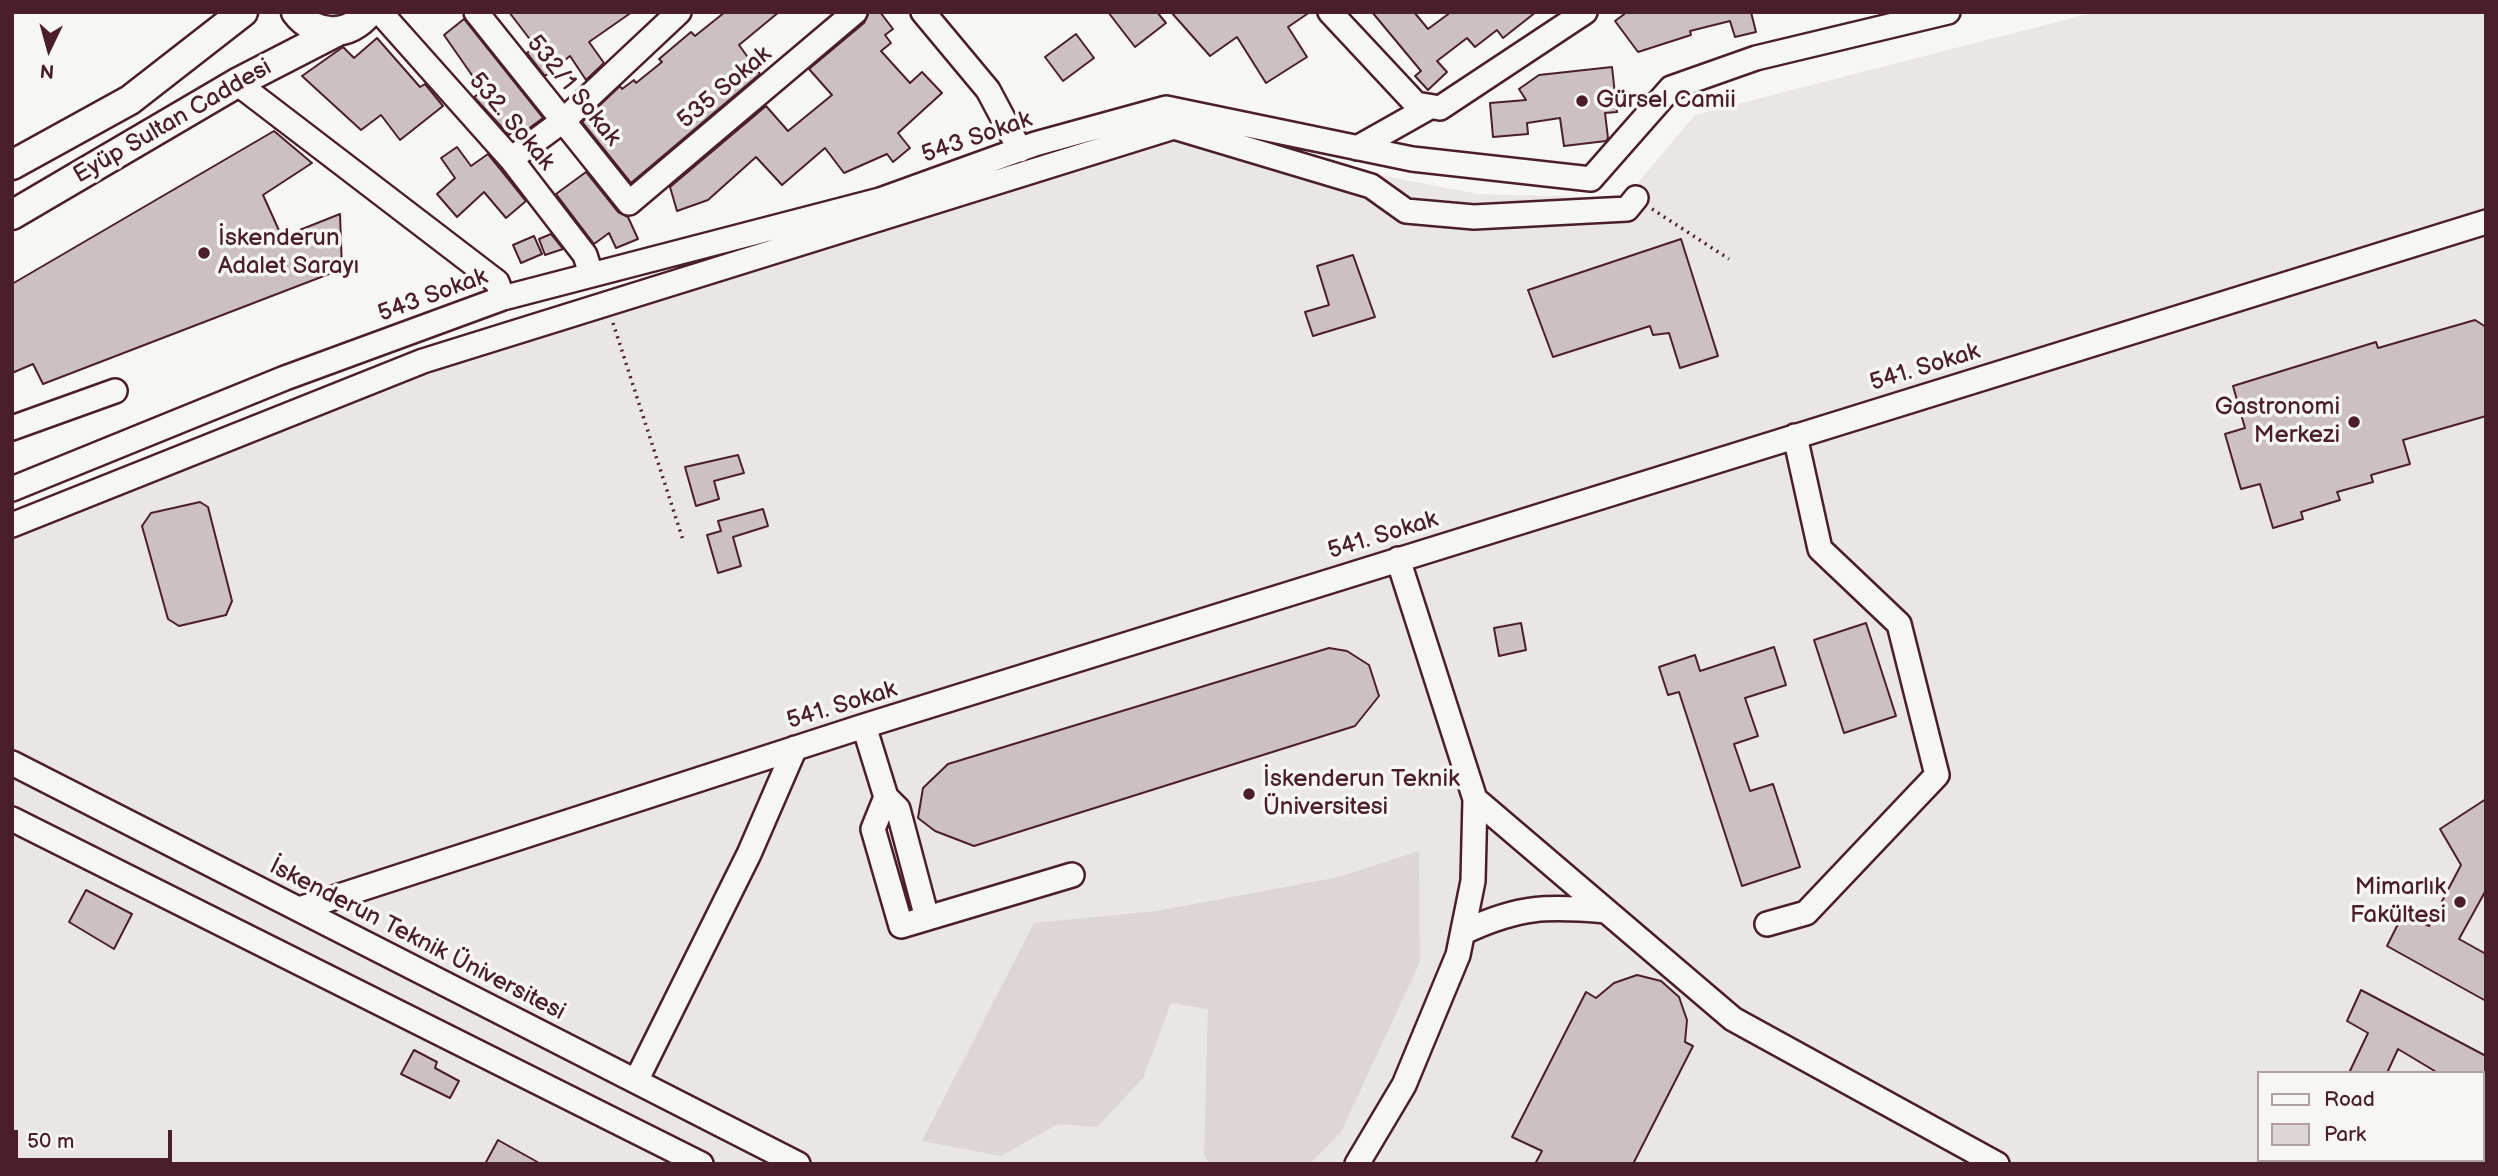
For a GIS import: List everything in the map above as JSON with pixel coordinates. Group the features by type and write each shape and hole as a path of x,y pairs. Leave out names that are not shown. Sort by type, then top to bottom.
{"main road":[{"name":"Eyüp Sultan Caddesi","path":"12,165 130,100 243,12"},
{"path":"296,12 307,25 321,31 336,32"},
{"name":"Eyüp Sultan Caddesi","path":"12,215 237,83 336,32 350,28 369,12"}],"street":[{"name":"532. Sokak","path":"380,12 511,159 585,255 591,274"},
{"name":"532/1 Sokak","path":"476,12 629,204"},
{"name":"535 Sokak","path":"629,204 855,12"},
{"path":"923,12 988,90 1020,150"},
{"path":"1357,148 1422,106 1440,108 1585,12"},
{"name":"543 Sokak","path":"12,489 285,378 503,298 880,200 1020,150 1166,108 1412,159 1591,179 1671,88 1756,58 1948,12"},
{"path":"511,159 564,120 677,13"},
{"path":"1341,16 1422,106"},
{"path":"237,83 497,282 503,298"},
{"path":"12,525 423,361 1174,127 1371,186 1406,211 1474,218 1600,211 1627,209 1636,198"},
{"name":"541. Sokak","path":"299,909 864,726 2486,222"},
{"path":"12,428 115,391"},
{"path":"1767,924 1806,913 1937,775 1899,624 1820,549 1795,436"},
{"path":"1357,1164 1404,1085 1466,930 1473,881 1475,799 1398,559"},
{"path":"864,726 886,797 898,809 927,918 1072,875"},
{"path":"636,1081 749,854 795,748"},
{"name":"İskenderun Teknik Üniversitesi","path":"12,763 798,1164"},
{"path":"1475,799 1733,1019 1997,1164"},
{"path":"12,819 701,1164"},
{"path":"1466,930 1504,914 1536,908 1606,911"}],"path":[{"path":"1636,198 1729,260"},
{"path":"607,304 683,540"}],"shaded area":[{"name":"İskenderun Teknik Üniversitesi","path":"2096,12 2486,12 2486,1164 12,1164 12,516 433,351 1174,119 1307,161 1478,194 1625,198 1695,115"}],"green space":[{"path":"1419,851 1420,962 1341,1132 1310,1164 1210,1164 1204,1155 1208,1009 1171,1003 1143,1078 1097,1127 1058,1124 1001,1156 922,1141 1034,923 1157,911 1339,877"}],"building":[{"path":"509,12 632,12 589,42 604,63 586,80 570,56 545,76 527,53 535,46"},
{"path":"725,12 779,12 739,45 760,74 631,183 582,122 620,86 622,89 634,80 636,83 662,62 659,59 691,32 695,36"},
{"path":"869,12 880,12 893,29 885,35 891,43 881,51 910,83 922,72 942,93 898,133 910,148 893,162 887,154 844,173 825,148 782,185 756,157 708,200 677,211 670,187 766,106 788,131 832,95 809,69 864,23"},
{"path":"1108,12 1157,12 1166,23 1135,47"},
{"path":"1171,12 1310,12 1288,27 1307,57 1266,83 1237,37 1210,56"},
{"path":"1372,12 1414,12 1428,29 1451,12 1536,12 1503,38 1497,30 1475,47 1467,38 1437,61 1447,72 1428,90 1415,76 1421,71"},
{"path":"1627,12 1751,12 1756,32 1735,37 1730,21 1690,31 1691,35 1638,52 1615,21"},
{"path":"464,19 543,118 524,132 520,127 509,135 474,97 483,91 444,35"},
{"path":"1076,34 1094,58 1063,81 1045,57"},
{"path":"377,38 420,87 425,84 443,106 400,140 381,115 361,130 302,76 343,47 354,58"},
{"name":"Gürsel Camii","path":"1612,67 1617,112 1605,113 1608,138 1606,141 1564,146 1560,118 1527,123 1528,134 1493,137 1490,103 1526,100 1519,89 1539,75"},
{"name":"İskenderun Adalet Sarayı","path":"274,131 312,163 263,195 282,237 340,214 342,269 43,384 33,364 12,373 12,284"},
{"path":"457,147 471,166 488,154 526,201 506,218 484,192 457,217 437,194 455,178 441,158"},
{"path":"586,172 618,212 628,217 638,239 616,248 609,233 594,244 556,194"},
{"path":"551,234 563,249 545,255 539,239"},
{"path":"534,236 542,254 521,263 513,245"},
{"path":"1681,239 1718,356 1680,368 1669,333 1653,335 1650,326 1553,357 1528,290"},
{"path":"1353,255 1375,317 1313,336 1305,312 1329,305 1317,266"},
{"name":"Gastronomi Merkezi","path":"2475,320 2486,327 2486,416 2403,440 2410,464 2371,475 2373,482 2337,492 2340,500 2301,512 2303,519 2273,528 2260,484 2241,489 2225,434 2245,428 2233,386 2376,342 2378,348"},
{"path":"738,455 744,473 714,481 719,499 696,506 685,467"},
{"path":"200,502 208,507 232,601 226,615 179,626 168,619 142,526 151,513"},
{"path":"763,509 768,526 733,537 741,566 718,573 707,535 721,531 718,521"},
{"path":"1521,623 1526,650 1499,656 1494,628"},
{"path":"1866,623 1896,716 1844,733 1814,640"},
{"path":"1774,647 1786,685 1745,698 1758,736 1734,744 1750,791 1773,784 1800,867 1742,886 1679,692 1668,695 1659,667 1695,655 1700,671"},
{"path":"1329,648 1347,651 1369,665 1379,696 1355,726 974,846 935,831 918,818 923,788 948,764"},
{"name":"Mimarlık Fakültesi","path":"2486,799 2486,890 2459,939 2486,954 2486,1001 2387,946 2403,914 2429,926 2461,865 2440,829"},
{"path":"86,890 132,914 114,949 69,922"},
{"path":"1637,975 1661,981 1679,997 1687,1020 1685,1042 1693,1046 1633,1164 1535,1164 1542,1151 1512,1137 1586,992 1596,998 1614,983"},
{"name":"Mimarlık Fakültesi","path":"2361,990 2486,1056 2486,1073 2435,1071 2398,1049 2388,1071 2350,1071 2368,1033 2347,1021"},
{"path":"414,1050 437,1062 435,1068 459,1081 450,1098 401,1074"},
{"path":"498,1140 541,1164 485,1164"}],"place":[{"name":"Gürsel Camii","path":"1582,101"},
{"name":"İskenderun Adalet Sarayı","path":"204,253"},
{"name":"Gastronomi Merkezi","path":"2354,422"},
{"name":"İskenderun Teknik Üniversitesi","path":"1249,794"},
{"name":"Mimarlık Fakültesi","path":"2460,902"}]}
